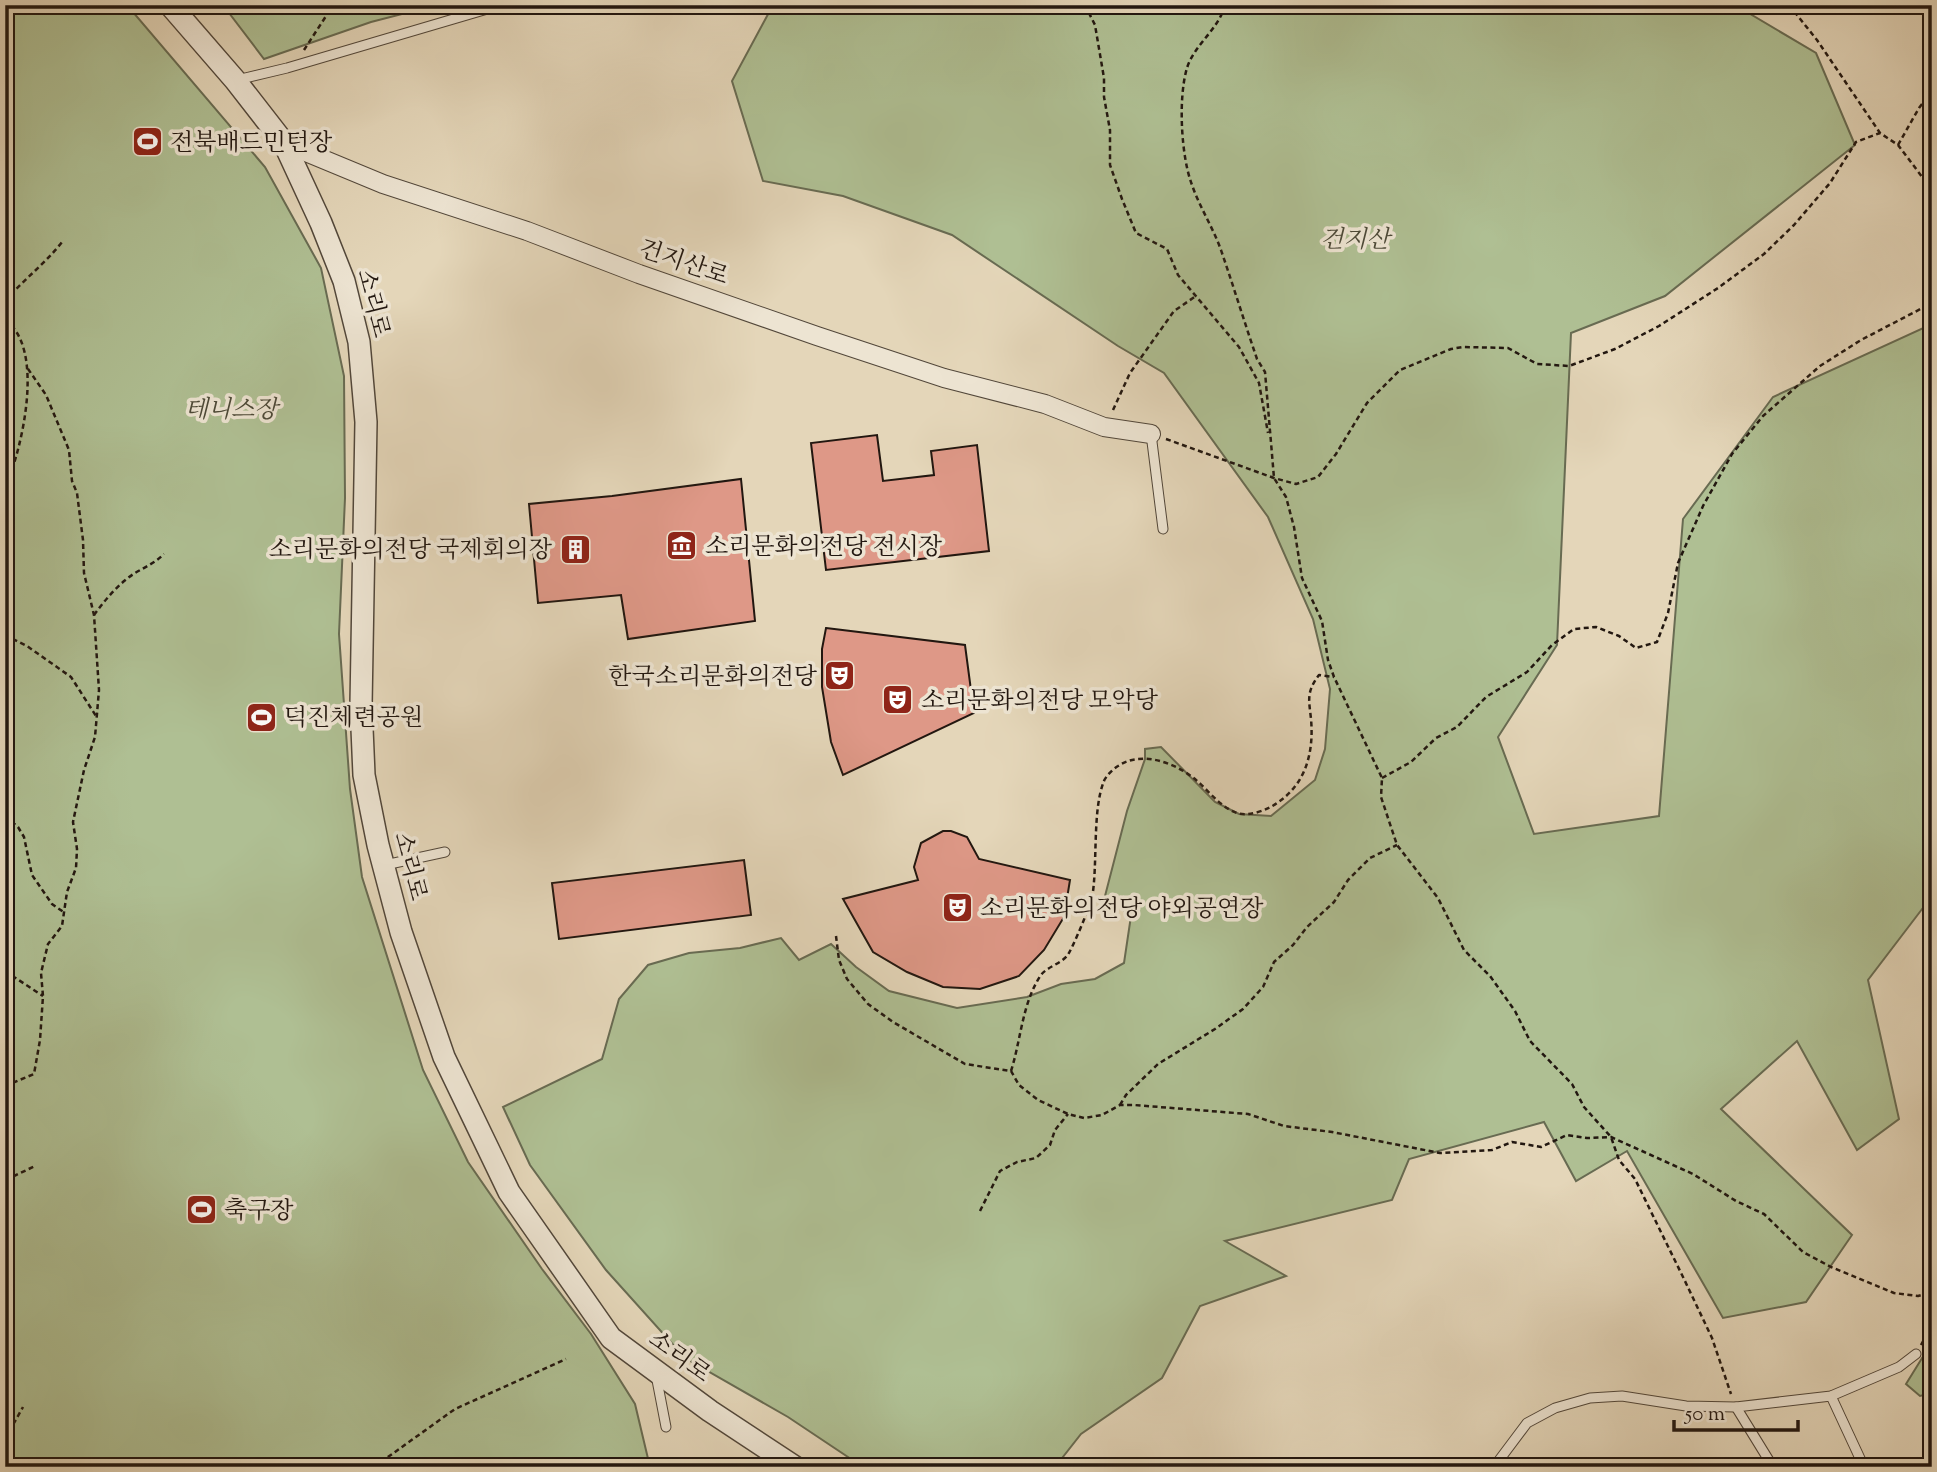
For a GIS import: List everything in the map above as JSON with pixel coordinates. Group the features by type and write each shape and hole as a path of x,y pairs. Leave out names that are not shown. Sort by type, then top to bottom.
{"street":[{"name":"건지산로","path":"170,5 235,80 284,143 383,184 527,231 677,288 944,378 1045,404 1104,427 1151,434"},
{"name":"소리로","path":"284,143 344,281 359,342 366,422 361,705 364,775 383,866 401,932 444,1057 509,1192 611,1338 710,1411 795,1467"}],"lane":[{"path":"235,80 287,68 501,5"},
{"path":"1151,434 1163,529"},
{"path":"383,866 445,852"},
{"path":"1493,1467 1527,1423 1555,1408 1590,1398 1622,1396 1686,1406 1736,1407 1831,1396 1899,1367 1916,1353"},
{"path":"655,1370 666,1427"},
{"path":"1831,1396 1864,1467"},
{"path":"1736,1407 1773,1467"}],"path":[{"path":"270,5 277,11 285,8 346,11 349,5"},
{"path":"1085,5 1095,25 1110,130 1110,165 1122,199 1136,233 1167,249 1178,275 1239,347 1259,383 1275,478 1286,497 1302,578 1322,621 1328,660 1334,677 1382,778 1381,797 1398,845 1438,898 1464,950 1490,976 1516,1011 1530,1041 1572,1084 1584,1107 1611,1137 1619,1160 1635,1179 1706,1326 1736,1407"},
{"path":"1225,5 1222,16 1187,67 1181,115 1191,183 1221,250 1257,359 1265,372 1270,409 1270,443"},
{"path":"1789,5 1817,40 1880,133 1898,145 1932,190"},
{"path":"287,68 309,45 330,10"},
{"path":"1898,145 1932,91"},
{"path":"1151,434 1296,484 1318,477 1336,454 1367,403 1400,370 1451,349 1491,346 1508,348 1537,364 1569,366 1615,349 1659,326 1764,254 1794,225 1830,183 1856,142 1880,133"},
{"path":"5,301 33,272 48,262 62,243"},
{"path":"1104,427 1130,373 1174,311 1196,296"},
{"path":"1382,778 1411,762 1436,738 1457,727 1486,697 1527,672 1552,645 1574,629 1596,627 1619,636 1636,648 1657,642 1668,613 1678,563 1703,506 1732,454 1763,415 1820,366 1861,340 1932,303"},
{"path":"5,320 16,328 23,346 27,409 14,469 5,488"},
{"path":"5,1086 34,1074 38,1059 43,996 41,973 48,944 62,926 67,892 76,868 77,849 73,822 84,770 95,737 99,690 94,615 84,573 83,540 69,450 46,395 26,366"},
{"path":"94,615 106,598 134,573 152,565 164,554"},
{"path":"5,635 27,646 71,677 96,716"},
{"path":"1334,677 1319,675 1313,683 1308,698 1311,721 1308,766 1295,787 1277,804 1257,813 1238,814 1215,799 1195,779 1171,765 1149,758 1128,760 1115,768 1104,781 1099,808 1092,900 1068,955 1042,974 1026,1010 1011,1071 1019,1085 1038,1100 1068,1114 1084,1118 1102,1115 1120,1105 1126,1095 1158,1064 1243,1009 1263,987 1274,962 1334,902 1348,880 1370,858 1398,845"},
{"path":"5,816 18,827 24,837 32,875 52,904 65,913"},
{"path":"836,936 839,960 847,979 868,1004 893,1022 965,1063 1011,1071"},
{"path":"5,971 43,996"},
{"path":"1120,1105 1248,1114 1284,1126 1332,1132 1440,1153 1492,1150 1512,1142 1541,1147 1567,1135 1611,1137 1693,1174 1736,1201 1764,1214 1803,1252 1831,1267 1894,1293 1918,1297 1932,1292"},
{"path":"980,1211 1000,1171 1017,1162 1036,1158 1051,1145 1055,1130 1068,1114"},
{"path":"5,1174 14,1176 35,1166"},
{"path":"1916,1353 1932,1325"},
{"path":"374,1467 455,1409 566,1359"},
{"path":"5,1438 23,1407"}],"green space":[{"name":"덕진체련공원","path":"5,5 127,5 265,167 321,268 344,376 345,498 339,634 350,789 362,877 423,1070 468,1162 591,1334 635,1404 650,1467 5,1467"},
{"path":"223,5 412,5 410,12 371,22 264,59"},
{"name":"건지산","path":"773,5 1735,5 1816,53 1855,145 1665,296 1571,333 1557,645 1498,737 1534,834 1659,816 1683,519 1773,397 1932,324 1932,896 1868,980 1899,1119 1857,1150 1797,1041 1721,1109 1852,1235 1806,1302 1723,1318 1627,1151 1576,1181 1544,1122 1409,1159 1392,1200 1225,1241 1286,1276 1200,1306 1162,1378 1081,1434 1055,1467 863,1467 788,1417 685,1358 606,1270 530,1165 503,1107 602,1059 619,999 648,965 689,953 740,948 781,938 799,960 831,944 856,967 889,991 957,1008 1027,997 1061,984 1095,979 1124,963 1131,916 1105,896 1127,811 1145,759 1145,749 1161,747 1215,802 1239,814 1271,816 1315,780 1325,749 1330,689 1313,619 1268,517 1164,373 1118,346 952,235 843,196 763,181 732,81"},
{"path":"1932,1342 1932,1393 1920,1396 1906,1384"}],"building":[{"path":"877,435 883,481 934,475 931,451 977,445 989,551 826,570 811,443"},
{"name":"소리문화의전당 전시장","path":"741,479 755,621 628,639 621,595 538,603 529,504"},
{"name":"소리문화의전당 모악당","path":"826,628 965,645 974,713 843,775 831,742 822,687 822,649"},
{"name":"소리문화의전당 야외공연장","path":"943,831 967,837 979,859 1070,880 1064,917 1044,950 1019,976 980,989 943,987 907,972 873,952 843,899 918,880 914,867 921,843"},
{"path":"744,860 751,915 559,939 552,883"}],"place":[{"name":"전북배드민턴장","path":"147,142"},
{"name":"소리문화의전당 전시장","path":"682,546"},
{"name":"소리문화의전당 국제회의장","path":"575,549"},
{"name":"한국소리문화의전당","path":"840,676"},
{"name":"소리문화의전당 모악당","path":"898,700"},
{"name":"덕진체련공원","path":"261,717"},
{"name":"소리문화의전당 야외공연장","path":"957,908"},
{"name":"축구장","path":"201,1210"}],"park label":[{"name":"테니스장","path":"231,409"}]}
